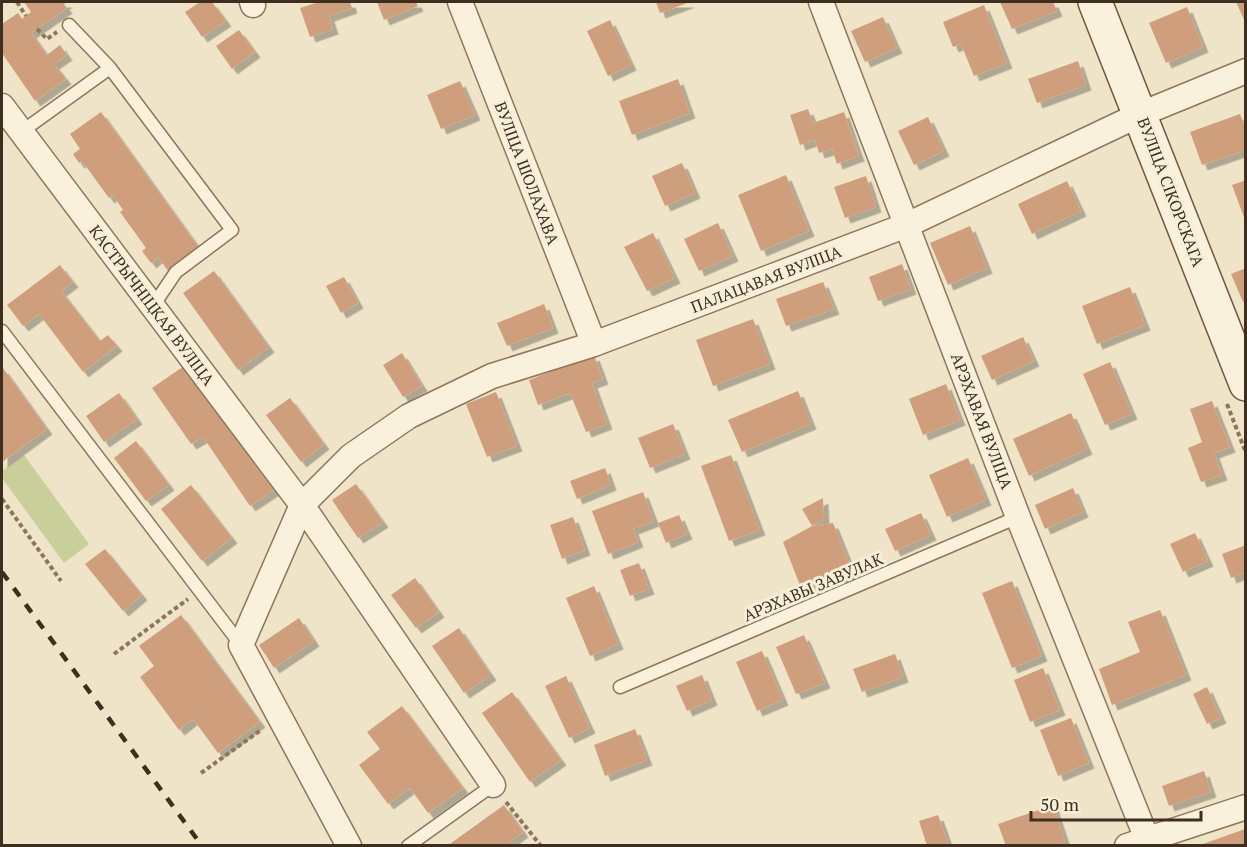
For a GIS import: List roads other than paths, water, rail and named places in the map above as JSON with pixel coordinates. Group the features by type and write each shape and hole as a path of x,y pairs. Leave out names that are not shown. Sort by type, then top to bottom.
{"street":[{"name":"ВУЛІЦА ШОЛАХАВА","path":"460,2 594,344"},
{"name":"АРЭХАВАЯ ВУЛІЦА","path":"821,2 1018,517 1137,842"},
{"name":"ВУЛІЦА СІКОРСКАГА","path":"1095,2 1150,110 1245,384"},
{"name":"ПАЛАЦАВАЯ ВУЛІЦА","path":"302,505 351,456 409,416 492,376 594,344 908,225 1150,110 1245,71"},
{"name":"КАСТРЫЧНІЦКАЯ ВУЛІЦА","path":"2,106 302,505 493,784"},
{"path":"302,505 241,645 349,846"},
{"path":"1137,842 1245,807"}],"lane":[{"path":"69,25 110,68 232,230 176,272 153,306"},
{"path":"21,132 110,68"},
{"path":"2,331 241,645"},
{"name":"АРЭХАВЫ ЗАВУЛАК","path":"620,687 1018,517"},
{"path":"408,846 493,784"}],"railway":[{"path":"2,572 202,846"}]}
